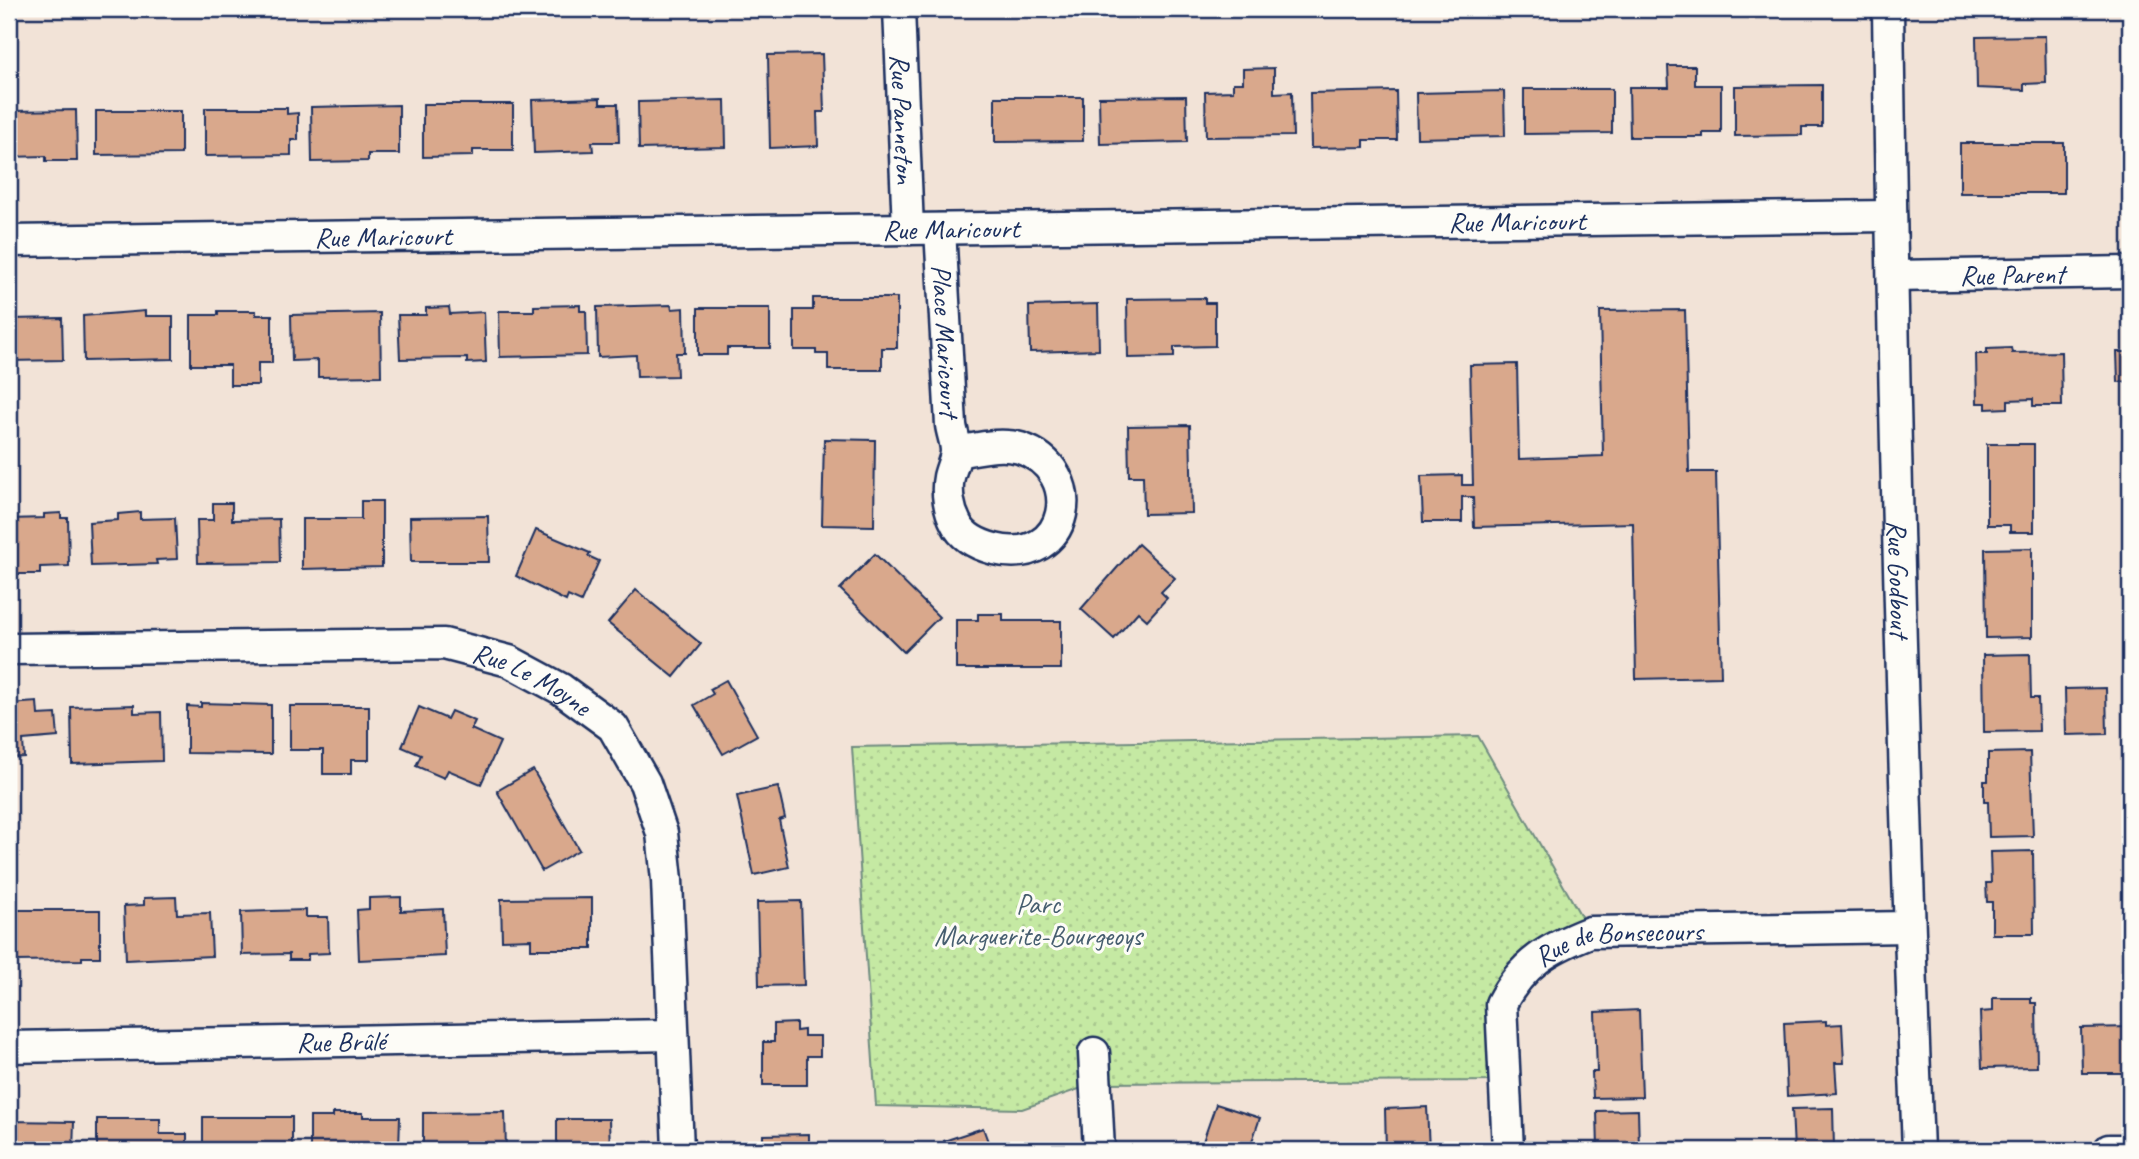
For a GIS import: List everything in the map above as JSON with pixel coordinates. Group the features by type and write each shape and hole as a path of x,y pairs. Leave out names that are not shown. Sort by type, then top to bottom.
{"street":[{"name":"Rue Panneton","path":"899,9 908,229"},
{"name":"Rue Godbout","path":"1888,9 1909,927 1918,1150"},
{"name":"Rue Maricourt","path":"9,241 1891,216"},
{"name":"Place Maricourt","path":"940,229 951,425 956,452"},
{"name":"Rue Parent","path":"1893,276 2130,272"},
{"name":"Rue Le Moyne","path":"9,649 444,644 509,661 561,689 613,727 645,783 662,833 671,945 678,1150"},
{"name":"Rue de Bonsecours","path":"1508,1150 1501,1004 1511,984 1528,965 1557,945 1590,932 1909,927"},
{"name":"Rue Brûlé","path":"9,1047 673,1035"},
{"path":"1094,1052 1099,1150"},
{"path":"2109,1150 2130,1150"}],"green space":[{"name":"Parc Marguerite-Bourgeoys","path":"1478,736 1590,932 1511,984 1505,1081 1096,1083 1022,1109 876,1106 852,747"}],"building":[{"path":"2045,36 2046,83 2024,84 2024,90 1977,88 1976,37"},
{"path":"822,54 824,112 817,112 818,146 770,148 768,55"},
{"path":"1668,66 1695,66 1695,85 1721,85 1721,133 1703,133 1703,137 1630,137 1629,87 1669,87"},
{"path":"1274,68 1274,93 1292,92 1293,136 1206,137 1205,92 1233,91 1233,83 1243,83 1243,69"},
{"path":"1822,85 1822,127 1802,127 1802,135 1735,136 1735,86"},
{"path":"1524,89 1612,89 1612,133 1524,134"},
{"path":"1396,91 1397,140 1364,140 1364,147 1311,148 1310,93"},
{"path":"1504,91 1505,136 1417,138 1416,93"},
{"path":"1186,96 1187,142 1100,144 1099,97"},
{"path":"995,97 1083,97 1083,141 995,142"},
{"path":"600,98 600,104 618,104 619,142 592,142 593,151 534,153 532,100"},
{"path":"725,100 726,147 639,149 638,102"},
{"path":"423,104 513,104 513,150 473,150 473,156 423,157"},
{"path":"399,105 399,154 368,154 368,161 312,162 311,107"},
{"path":"205,108 287,108 287,114 298,113 298,140 291,140 291,155 205,156"},
{"path":"76,110 77,161 46,161 46,156 9,157 9,111"},
{"path":"96,111 181,111 181,154 96,155"},
{"path":"1960,143 2064,143 2064,193 1960,193"},
{"path":"813,298 897,298 897,348 882,348 882,370 828,370 828,354 816,354 816,350 794,350 794,310 813,310"},
{"path":"1205,298 1205,303 1215,303 1215,346 1174,347 1174,357 1128,358 1127,299"},
{"path":"1098,304 1099,350 1030,352 1029,306"},
{"path":"580,305 580,311 586,311 587,355 500,357 499,311 534,311 534,306"},
{"path":"671,305 672,309 684,308 685,353 676,353 677,376 637,377 636,355 598,357 597,307"},
{"path":"449,307 450,314 484,312 486,362 467,363 467,358 400,359 398,315 426,315 426,308"},
{"path":"698,308 770,308 770,348 727,348 727,355 698,355"},
{"path":"1685,310 1689,472 1716,472 1721,677 1636,679 1633,523 1474,527 1473,497 1462,497 1462,522 1423,522 1421,476 1462,475 1462,485 1473,485 1470,365 1517,364 1519,459 1603,456 1600,311"},
{"path":"145,311 145,316 173,316 173,359 84,361 83,316"},
{"path":"218,311 256,311 256,315 272,315 272,363 258,363 258,385 230,385 230,365 191,365 191,315 218,315"},
{"path":"380,313 381,376 318,377 318,360 292,361 291,315"},
{"path":"62,318 63,360 9,361 9,319"},
{"path":"2011,348 2012,353 2061,352 2062,406 2033,406 2033,399 2008,400 2008,408 1986,409 1986,403 1977,403 1976,354 1987,354 1987,349"},
{"path":"2117,352 2130,352 2130,381 2118,382"},
{"path":"1190,425 1192,513 1144,514 1143,476 1129,476 1128,426"},
{"path":"824,439 875,440 874,526 822,525"},
{"path":"1987,444 2034,444 2034,532 2010,532 2010,525 1987,525"},
{"path":"361,501 382,501 382,567 302,569 302,519 361,519"},
{"path":"213,503 232,503 232,520 279,519 280,562 198,563 197,520 213,520"},
{"path":"140,512 140,519 175,518 177,559 156,560 157,564 91,566 89,522 118,520 118,514"},
{"path":"61,513 61,518 68,518 69,566 40,567 40,574 9,574 9,519 44,518 44,514"},
{"path":"488,516 489,562 411,562 410,517"},
{"path":"536,530 590,553 588,556 599,561 581,602 568,596 566,601 516,576"},
{"path":"1138,544 1175,578 1161,592 1167,598 1147,620 1138,612 1114,639 1081,609"},
{"path":"2032,548 2032,637 1986,638 1985,549"},
{"path":"875,554 939,617 904,652 840,589"},
{"path":"636,590 701,644 674,677 608,623"},
{"path":"978,614 1003,614 1003,621 1061,621 1061,669 956,669 956,620 978,620"},
{"path":"2126,640 2130,640 2130,684 2127,684"},
{"path":"2030,654 2031,698 2038,698 2039,731 1984,732 1983,655"},
{"path":"726,680 757,735 723,754 694,705 713,694 710,689"},
{"path":"2106,688 2107,734 2066,735 2065,689"},
{"path":"37,702 38,715 56,714 58,737 23,740 24,757 9,758 9,704"},
{"path":"201,703 271,705 271,754 187,753 187,706 201,707"},
{"path":"134,705 134,713 161,712 162,761 72,764 71,707"},
{"path":"290,706 369,706 369,760 351,760 351,774 323,774 323,750 290,750"},
{"path":"419,707 447,719 451,711 475,721 471,729 500,742 481,784 448,770 444,778 416,766 421,755 402,747"},
{"path":"2030,752 2033,836 1989,837 1988,802 1984,802 1984,781 1988,781 1988,753"},
{"path":"533,770 579,850 542,871 497,791"},
{"path":"778,787 785,818 779,820 789,867 754,875 737,796"},
{"path":"2033,851 2034,934 1992,934 1992,902 1987,902 1986,883 1991,883 1990,852"},
{"path":"176,897 177,914 210,913 212,956 126,960 124,906 144,905 144,898"},
{"path":"401,897 401,911 443,909 445,956 359,960 357,910 369,909 369,898"},
{"path":"592,898 592,949 531,949 531,939 502,940 501,899"},
{"path":"801,901 804,985 759,986 757,902"},
{"path":"14,910 100,910 100,957 82,957 82,960 15,961"},
{"path":"306,910 306,917 328,917 329,953 308,954 308,960 289,960 289,954 242,955 241,912"},
{"path":"1993,998 2031,998 2031,1003 2036,1003 2037,1067 1982,1068 1980,1012 1993,1011"},
{"path":"1639,1010 1642,1097 1593,1098 1592,1072 1597,1072 1595,1012"},
{"path":"1826,1021 1826,1025 1842,1024 1844,1063 1835,1063 1837,1093 1787,1096 1784,1023"},
{"path":"796,1023 796,1031 804,1030 804,1036 820,1036 820,1056 807,1056 807,1085 763,1085 763,1042 774,1042 774,1024"},
{"path":"2130,1027 2130,1073 2082,1073 2081,1028"},
{"path":"1216,1104 1260,1118 1249,1150 1200,1150"},
{"path":"1427,1107 1429,1150 1386,1150 1385,1109"},
{"path":"1833,1108 1834,1148 1840,1150 1794,1150 1792,1109"},
{"path":"1638,1110 1639,1149 1598,1150 1597,1111"},
{"path":"505,1112 506,1150 423,1150 423,1113"},
{"path":"333,1113 363,1113 363,1117 400,1117 399,1149 310,1150 310,1117 333,1117"},
{"path":"203,1117 292,1117 292,1150 203,1150"},
{"path":"97,1119 160,1119 160,1134 187,1134 187,1150 97,1150"},
{"path":"557,1119 609,1119 610,1150 557,1150"},
{"path":"9,1121 74,1122 73,1150 9,1150"},
{"path":"983,1128 990,1147 997,1145 998,1150 947,1150 944,1141"},
{"path":"809,1134 809,1150 763,1150 763,1135"}]}
